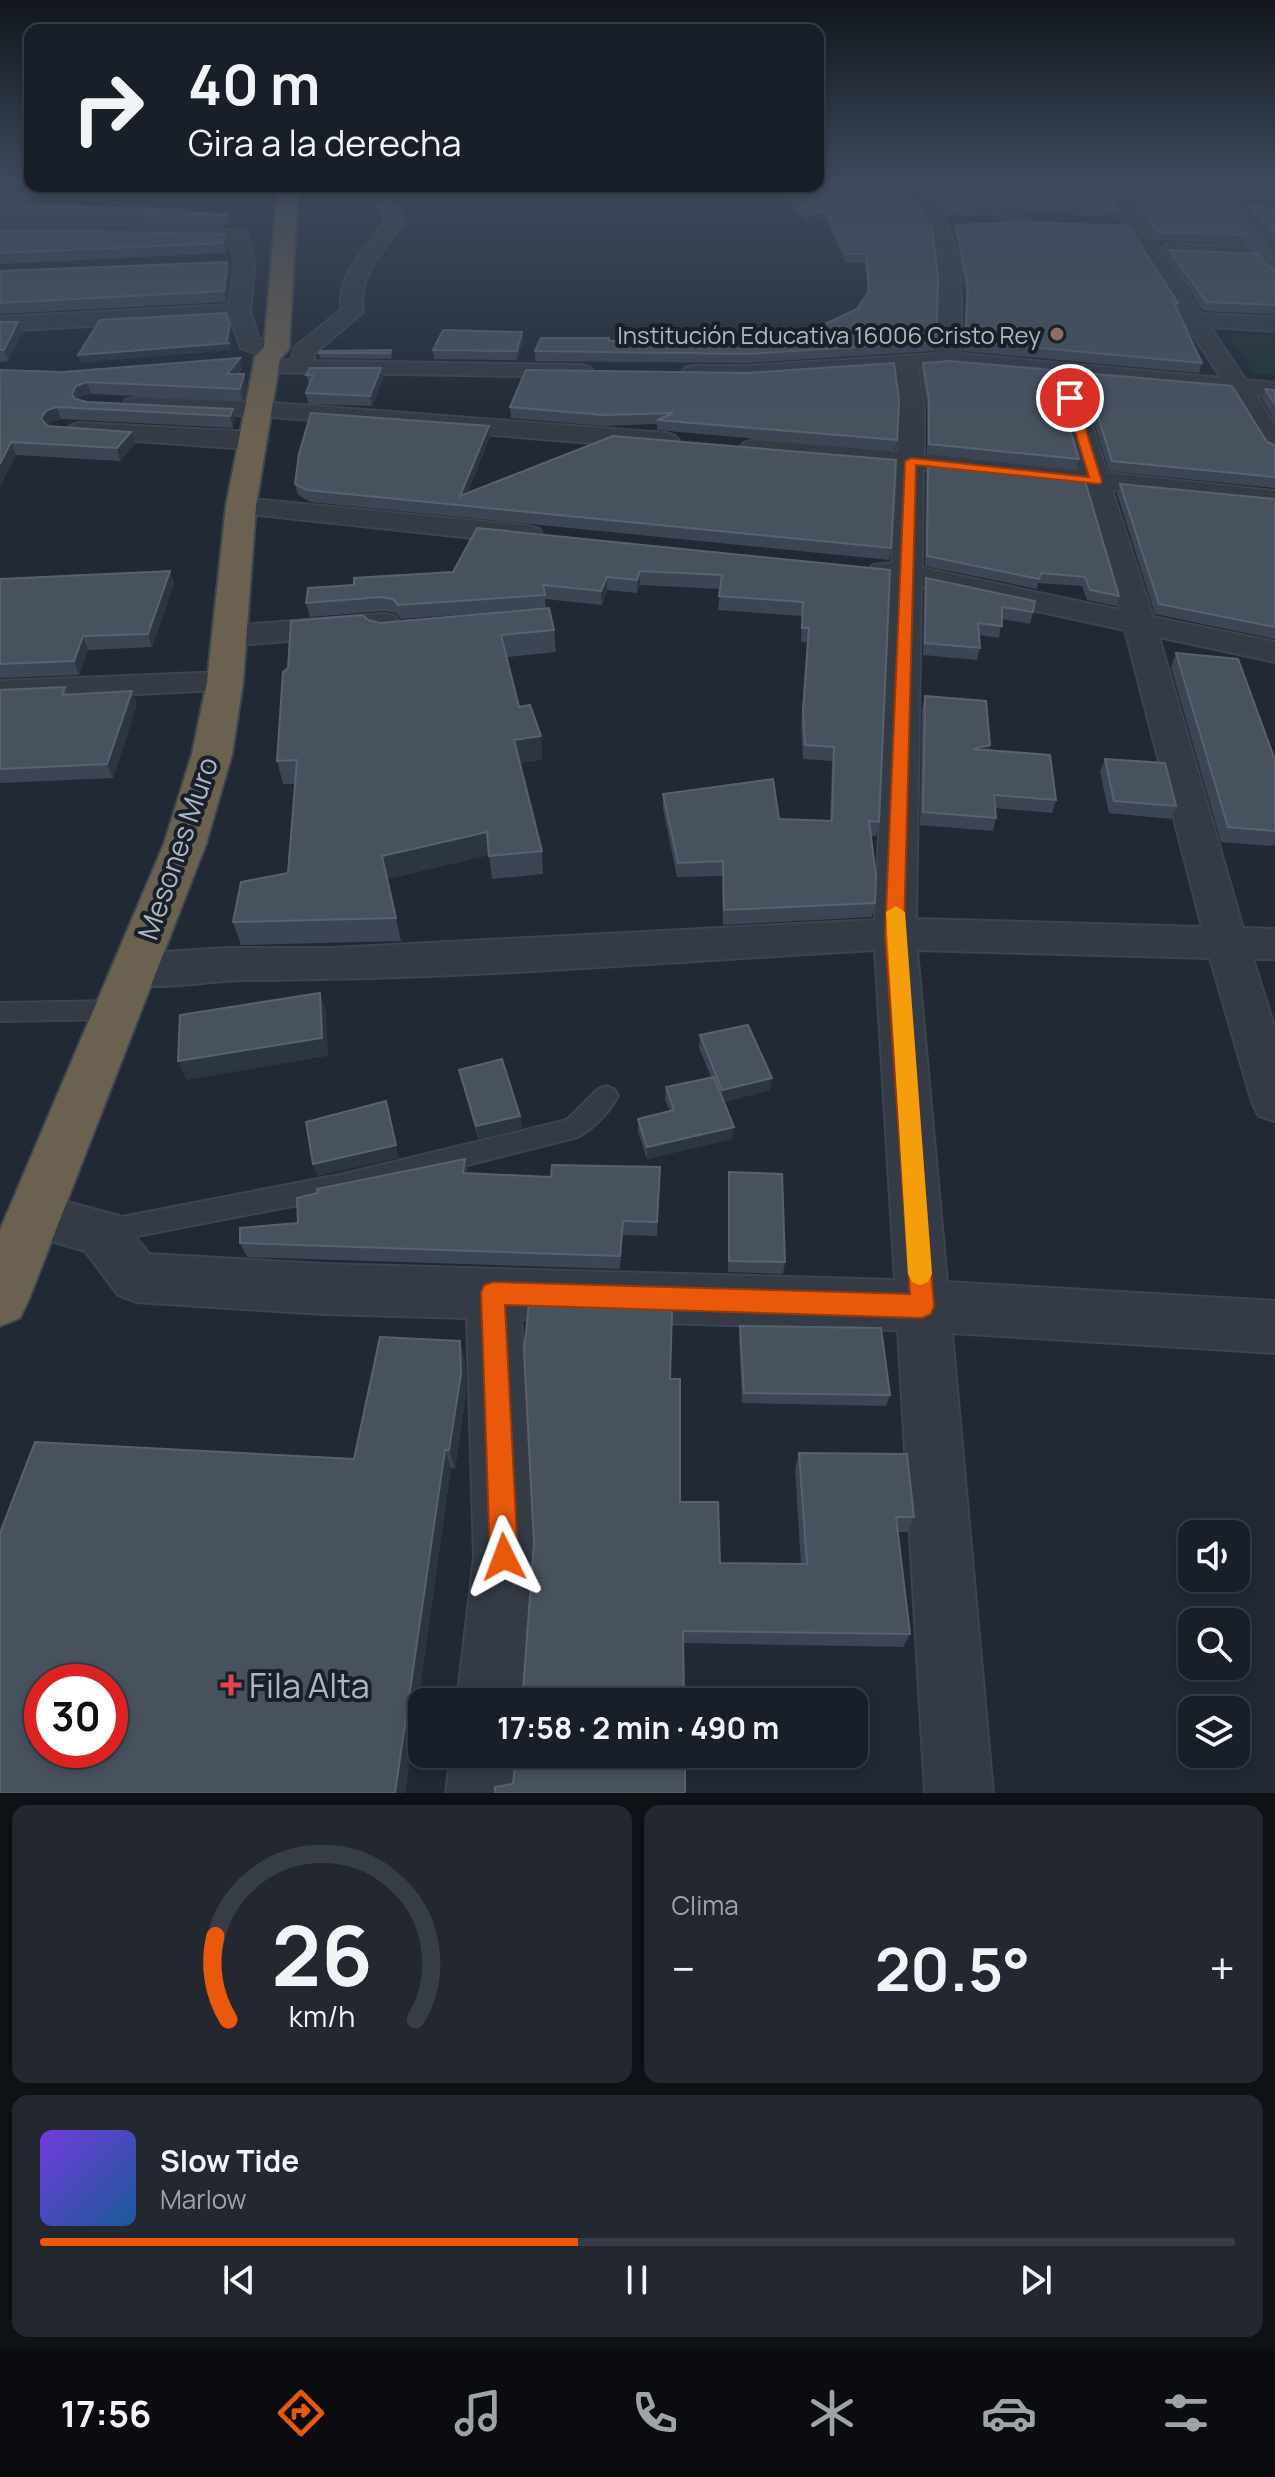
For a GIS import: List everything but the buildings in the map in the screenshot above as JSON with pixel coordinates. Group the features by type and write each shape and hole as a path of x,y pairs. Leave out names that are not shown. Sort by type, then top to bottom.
{"highway":[{"name":"Mesones Muro","path":"0,1299 185,844 212,754 225,682 241,506 270,360 280,265"}],"street":[{"path":"238,265 239,311 249,343 260,348 270,360 598,373"},
{"path":"270,360 303,352 352,312 349,299 352,279 359,265"},
{"path":"950,265 952,295 912,410 895,934 959,1793"},
{"path":"1158,265 1240,386 1275,445"},
{"path":"0,324 239,311"},
{"path":"1194,320 1275,324"},
{"path":"672,373 746,373 927,361 1275,390"},
{"path":"1062,370 1140,625 1226,940 1275,1102"},
{"path":"106,405 258,424 689,443"},
{"path":"61,430 171,436 202,441 258,424"},
{"path":"720,446 911,461 1275,499"},
{"path":"241,506 559,538"},
{"path":"860,569 908,574 1275,652"},
{"path":"229,636 384,623 384,633 463,626"},
{"path":"0,691 225,682"},
{"path":"133,970 226,964 333,964 895,934 1226,940 1275,944"},
{"path":"34,1215 101,1232 136,1278 324,1289 922,1306 1275,1327"},
{"path":"491,1688 504,1557 493,1293"},
{"path":"480,1793 483,1768"}],"lane":[{"path":"0,1012 120,1010"},
{"path":"101,1232 344,1185 574,1128 606,1096"}],"shaded area":[{"path":"1228,334 1275,335 1275,375 1254,374"}],"slow traffic":[{"path":"896,912 895,934 920,1274"}],"place":[{"name":"Institución Educativa 16006 Cristo Rey","path":"1057,334"},
{"name":"Fila Alta","path":"231,1685"}],"route":[{"path":"504,1557 493,1293 922,1306 895,934 911,461 1096,482 1070,398"}]}
